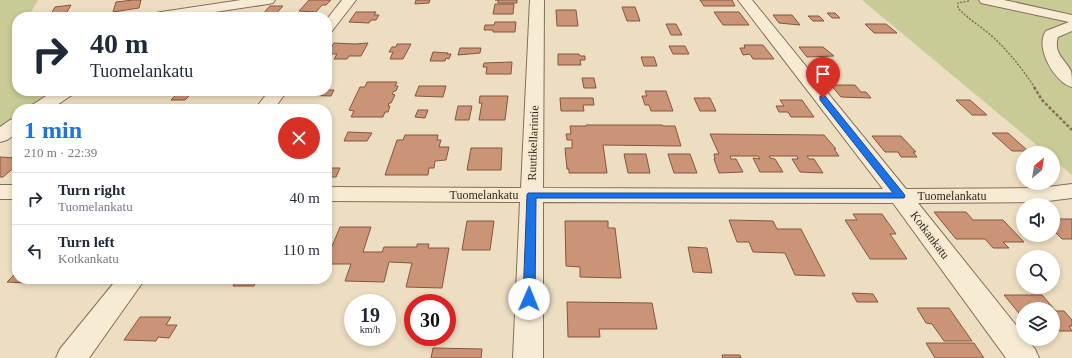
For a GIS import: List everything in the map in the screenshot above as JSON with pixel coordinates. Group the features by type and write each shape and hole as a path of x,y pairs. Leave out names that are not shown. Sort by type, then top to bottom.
{"street":[{"path":"161,12 163,0"},
{"path":"187,12 268,0"},
{"path":"332,22 349,0"},
{"name":"Ruutikellarintie","path":"528,358 537,0"},
{"name":"Kotkankatu","path":"745,0 900,196 1024,358"},
{"path":"986,0 1072,19"},
{"path":"1072,26 1051,34 1048,41 1049,49 1072,82"},
{"path":"46,104 58,96"},
{"path":"268,104 274,96"},
{"path":"0,136 12,128"},
{"path":"0,192 12,192"},
{"name":"Tuomelankatu","path":"332,194 900,196 1040,195 1072,192"},
{"path":"71,358 128,284"}],"path":[{"path":"971,0 958,4 958,8 967,18 993,37 1020,66 1042,100 1072,130"}],"green space":[{"path":"0,0 38,0 31,12 12,12 12,96 48,96 36,104 12,104 12,119 0,127"},
{"path":"862,0 1072,0 1072,175 1060,165 1060,146 1038,146"}],"building":[{"path":"141,0 139,8 113,12 116,2"},
{"path":"309,0 331,0 326,5 322,5 316,12 299,11"},
{"path":"416,0 430,0 429,3 415,4"},
{"path":"498,0 517,0 517,3 498,3"},
{"path":"700,0 732,0 735,6 704,6"},
{"path":"495,4 514,4 513,14 493,14"},
{"path":"71,5 67,12 52,12 55,7"},
{"path":"270,6 283,6 278,12 265,12"},
{"path":"622,7 635,7 640,21 627,21"},
{"path":"556,10 576,10 578,26 557,26"},
{"path":"356,12 376,12 374,15 379,15 376,20 371,20 369,23 349,22"},
{"path":"714,12 739,12 749,25 723,25"},
{"path":"827,13 835,13 840,18 832,18"},
{"path":"773,15 792,15 800,25 779,23"},
{"path":"808,16 819,16 824,21 813,21"},
{"path":"495,22 516,22 515,32 493,32 493,30 484,30 485,25 494,25"},
{"path":"666,24 676,24 682,35 671,35"},
{"path":"865,24 886,24 897,33 874,33"},
{"path":"334,43 368,43 361,56 349,56 347,59 334,59 337,54 332,54 332,46"},
{"path":"397,44 411,44 403,59 390,59 393,52 389,52 392,47 396,47"},
{"path":"744,45 763,45 774,59 753,59 750,54 743,55 740,48 745,48"},
{"path":"669,46 685,46 689,54 673,54"},
{"path":"799,47 823,47 834,56 807,57"},
{"path":"460,48 481,48 480,53 458,55"},
{"path":"433,52 451,54 449,59 446,58 445,61 430,61"},
{"path":"558,54 579,54 580,56 585,56 585,60 580,60 581,65 558,65"},
{"path":"641,57 654,57 657,66 644,66"},
{"path":"512,62 511,74 486,74 487,67 483,67 484,63"},
{"path":"582,78 594,78 596,88 584,88"},
{"path":"367,82 397,82 395,86 398,86 396,91 392,94 395,95 391,103 389,103 388,106 390,106 388,112 385,112 383,117 351,117 354,111 349,110 360,87 365,87"},
{"path":"831,85 855,85 861,92 866,92 871,98 841,97"},
{"path":"419,86 446,86 443,97 415,96"},
{"path":"645,91 666,91 673,111 651,111 649,105 645,105 642,96 647,96"},
{"path":"175,96 189,96 185,100 171,100"},
{"path":"480,96 508,96 505,120 479,120 482,103 479,103"},
{"path":"560,98 593,98 594,105 583,105 584,111 561,111"},
{"path":"694,98 710,98 716,111 700,111"},
{"path":"780,100 802,100 814,117 791,117 788,112 779,112 776,106 784,106"},
{"path":"956,100 970,100 987,115 972,115"},
{"path":"458,106 472,106 469,120 455,120"},
{"path":"418,110 428,110 425,118 415,117"},
{"path":"570,126 675,126 681,146 603,145 607,173 569,173 569,169 567,169 565,148 572,148 572,140 567,140 566,134 571,134"},
{"path":"348,132 372,133 367,141 344,141"},
{"path":"992,133 1008,133 1022,146 1016,146 1016,151 1012,151"},
{"path":"710,134 824,135 836,149 834,149 839,156 807,156 809,159 814,159 823,173 800,172 792,159 798,159 797,156 769,156 770,158 775,159 783,172 760,172 753,158 760,159 758,156 730,156 731,159 736,159 743,172 719,173 714,159 714,154 719,154"},
{"path":"405,135 438,135 437,140 441,140 439,147 449,147 446,160 435,161 434,168 429,168 428,175 385,175 397,140 403,140"},
{"path":"872,136 901,136 916,152 913,152 917,157 901,157 898,152 885,152"},
{"path":"471,148 502,148 501,170 467,170"},
{"path":"624,154 646,154 650,173 628,173"},
{"path":"668,154 690,154 697,173 674,173"},
{"path":"0,157 12,158 12,169 3,177 0,177"},
{"path":"332,168 340,168 336,177 332,177"},
{"path":"934,212 966,212 973,220 1003,220 1016,234 1016,242 1003,242 1009,248 993,248 985,239 956,239"},
{"path":"853,214 882,214 896,234 890,234 907,259 870,259 845,220 857,220"},
{"path":"1060,219 1072,219 1072,239 1062,239 1060,237"},
{"path":"729,220 773,221 777,229 801,229 825,276 795,275 785,253 753,252 749,242 737,242"},
{"path":"467,221 494,221 490,250 462,250"},
{"path":"565,221 608,221 608,228 615,228 621,278 580,277 580,267 566,266"},
{"path":"340,227 371,227 363,252 382,252 384,247 417,247 417,244 429,244 428,248 449,248 442,288 406,287 412,263 389,262 384,282 345,281 351,264 332,264 332,246"},
{"path":"688,247 707,248 712,273 693,272"},
{"path":"12,277 12,282 7,282"},
{"path":"234,284 255,284 254,286 233,286"},
{"path":"852,293 873,294 878,302 857,302"},
{"path":"1004,295 1042,295 1048,302 1016,302 1016,310"},
{"path":"567,302 652,303 657,329 599,329 600,337 568,337"},
{"path":"917,308 949,308 972,341 944,341 932,324 926,323"},
{"path":"1060,311 1064,311 1072,320 1072,326 1069,326 1072,331 1060,331"},
{"path":"140,317 171,317 166,325 177,325 169,338 158,337 156,341 124,340"},
{"path":"926,343 974,343 984,358 935,358"},
{"path":"433,348 482,349 481,358 431,358"},
{"path":"722,355 740,355 741,358 723,358"}],"route":[{"path":"529,299 531,195 900,196 823,98"}]}
